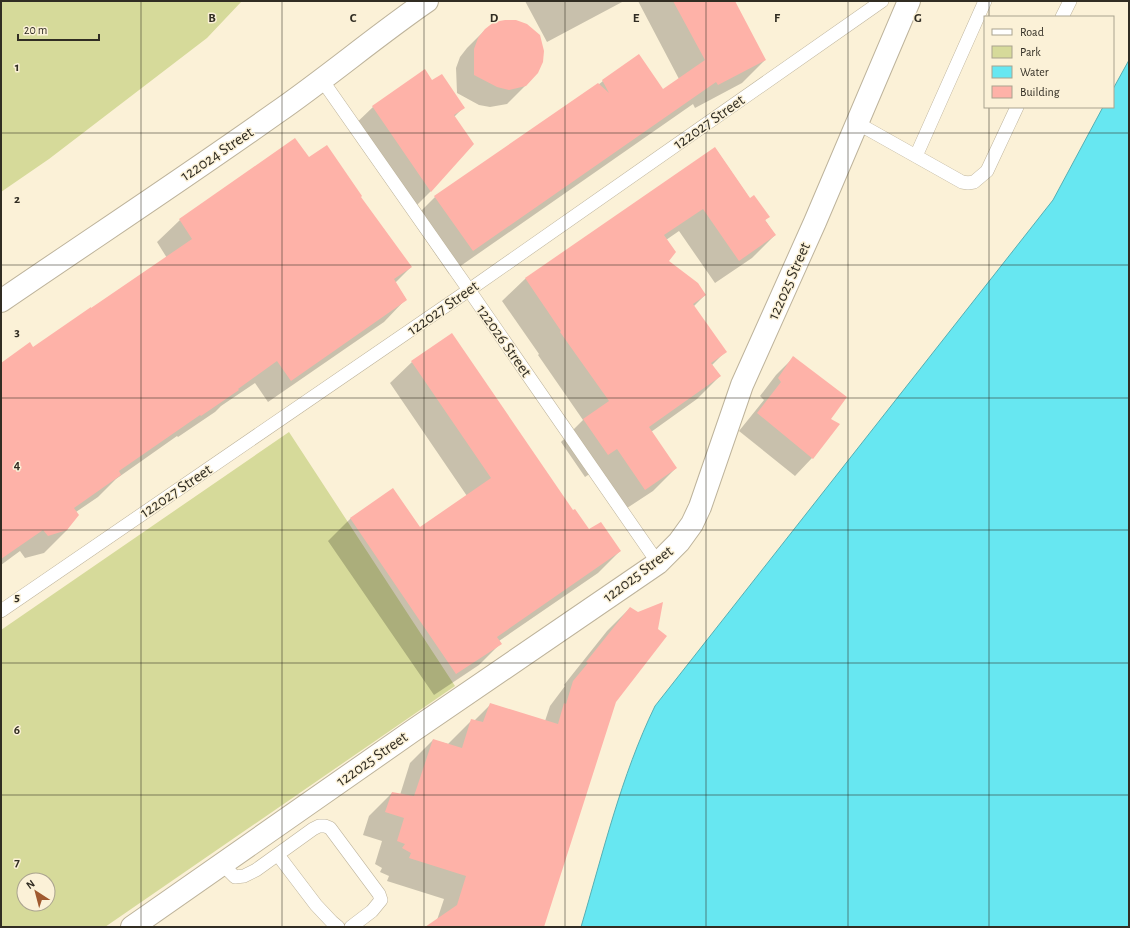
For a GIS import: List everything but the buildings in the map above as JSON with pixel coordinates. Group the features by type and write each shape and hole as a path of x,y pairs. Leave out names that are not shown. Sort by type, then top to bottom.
{"street":[{"name":"122024 Street","path":"1,300 194,170 322,80 405,10 428,1"},
{"name":"122025 Street","path":"132,927 411,732 658,563 679,542 695,518 707,488 742,385 815,222 909,1"}],"lane":[{"name":"122027 Street","path":"1,611 469,290 882,1"},
{"path":"916,156 985,1"},
{"path":"1062,16 1070,1"},
{"name":"122026 Street","path":"322,80 658,563"},
{"path":"857,122 962,182 968,183 974,182 987,171 1018,108"},
{"path":"222,864 235,877 244,876 256,870 312,829 319,826 330,828 369,878 381,900 372,911 351,927"},
{"path":"278,854 316,905 338,927"}],"green space":[{"path":"1,1 242,1 207,38 49,159 1,192"},
{"path":"289,432 455,686 105,927 1,927 1,630"}],"water":[{"path":"1129,60 1129,927 581,927 622,787 655,706 1053,200 1102,108 1114,108 1114,87"}]}
